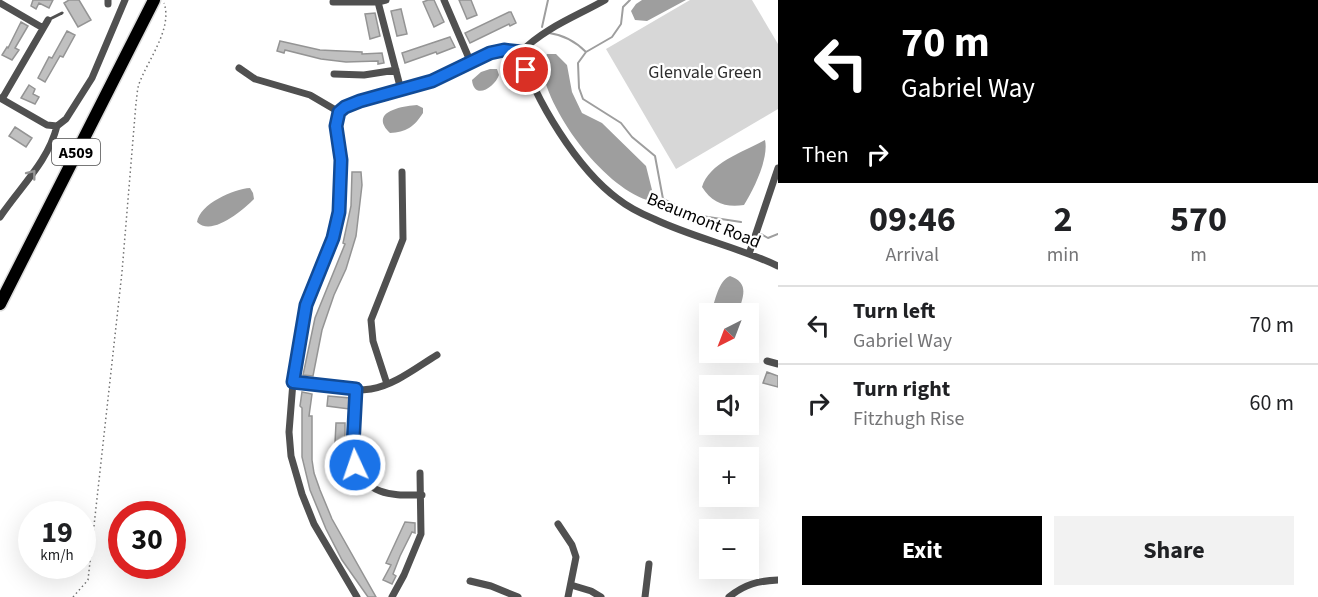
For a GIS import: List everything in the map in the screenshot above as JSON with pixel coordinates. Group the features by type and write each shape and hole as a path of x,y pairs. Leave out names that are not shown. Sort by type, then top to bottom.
{"highway":[{"name":"A509","path":"0,304 154,0"}],"street":[{"path":"0,217 37,168 52,143 57,126 66,119 92,78 125,0"},
{"path":"444,0 471,63"},
{"path":"357,597 314,524 291,456 289,432 293,382 306,305 333,238 339,212 341,160 336,126 339,112 360,101 432,81 490,53 504,50 521,52 543,34 605,0"},
{"path":"333,1 382,1 401,90"},
{"path":"0,3 43,28"},
{"path":"48,20 1,98 47,125 57,126"},
{"name":"Beaumont Road","path":"521,52 526,70 558,129 590,173 618,200 654,219 778,266"},
{"path":"239,68 255,79 310,95 339,112"},
{"path":"334,74 364,75 396,70"},
{"path":"749,254 778,168"},
{"path":"387,384 373,340 370,320 403,239 402,172"},
{"path":"293,382 371,389 387,384 437,356"},
{"path":"767,361 778,364"},
{"path":"356,389 353,446 355,465 364,480 379,491 397,495 422,495"},
{"path":"392,597 422,534 420,473"},
{"path":"558,524 572,545 576,557 568,597"},
{"path":"645,597 650,564"},
{"path":"729,597 742,586 778,580"},
{"path":"470,581 491,586 518,597"},
{"path":"571,585 591,591 601,597"}],"lane":[{"path":"48,20 62,13"}],"path":[{"path":"73,597 88,580 122,272 136,103 139,84 150,63 165,21 166,8 163,0"}],"green space":[{"name":"Glenvale Green","path":"690,0 752,0 778,44 778,109 676,169 606,49"}],"shaded area":[{"path":"642,0 686,0 647,21 635,20 631,11"},
{"path":"547,54 556,54 567,65 572,92 582,113 602,123 646,166 652,190 647,200 630,192 612,179 579,144 553,102 545,82 541,63"},
{"path":"497,69 499,75 497,80 485,90 476,90 472,80 481,72"},
{"path":"417,105 423,108 423,113 409,128 390,133 384,126 385,115 396,109"},
{"path":"765,140 763,164 744,205 725,205 710,197 702,187 712,171 728,159"},
{"path":"250,188 254,199 235,215 211,226 203,226 197,222 204,209 218,199 235,191"},
{"path":"730,276 740,282 743,287 741,303 714,303 720,287"}],"building":[{"path":"33,0 53,0 49,8 39,3 36,9 31,6"},
{"path":"69,0 79,0 91,20 78,27 64,3"},
{"path":"434,0 444,22 434,27 423,2"},
{"path":"459,0 471,0 477,15 467,19"},
{"path":"401,9 407,34 397,36 391,11"},
{"path":"509,12 516,23 510,26 509,24 470,43 465,33"},
{"path":"375,13 380,36 370,39 365,14"},
{"path":"21,22 28,26 15,48 19,50 12,60 2,55"},
{"path":"67,31 75,35 45,82 38,78"},
{"path":"450,37 455,47 405,63 402,53"},
{"path":"280,41 320,50 362,52 362,54 382,53 384,63 321,59 285,50 284,53 277,51"},
{"path":"29,85 35,89 33,94 39,97 35,104 21,98"},
{"path":"15,127 32,138 26,147 9,136"},
{"path":"352,172 361,172 362,185 356,236 346,269 322,330 313,376 303,375 315,318 345,244 343,243 351,206"},
{"path":"767,372 778,376 778,387 763,383"},
{"path":"302,392 312,394 309,416 312,416 312,460 320,490 332,519 376,597 368,597 342,560 310,490 302,457 302,408 300,406"},
{"path":"328,396 350,398 349,409 327,406"},
{"path":"336,423 345,423 345,443 335,443"},
{"path":"405,522 415,523 415,533 412,532 400,556 392,584 383,580 391,565 386,563"}],"waterway":[{"path":"542,27 548,0"},
{"path":"630,0 623,7 621,24 612,37 586,52 578,63 579,88 583,99 621,123 632,137 655,156 663,199 695,215 741,222"},
{"path":"549,33 569,39 586,52"},
{"path":"761,234 768,238 778,234"}],"route":[{"path":"355,465 353,446 356,389 293,382 306,305 333,238 339,212 341,160 336,126 339,112 360,101 432,81 490,53 504,50 521,52 526,70"}]}
